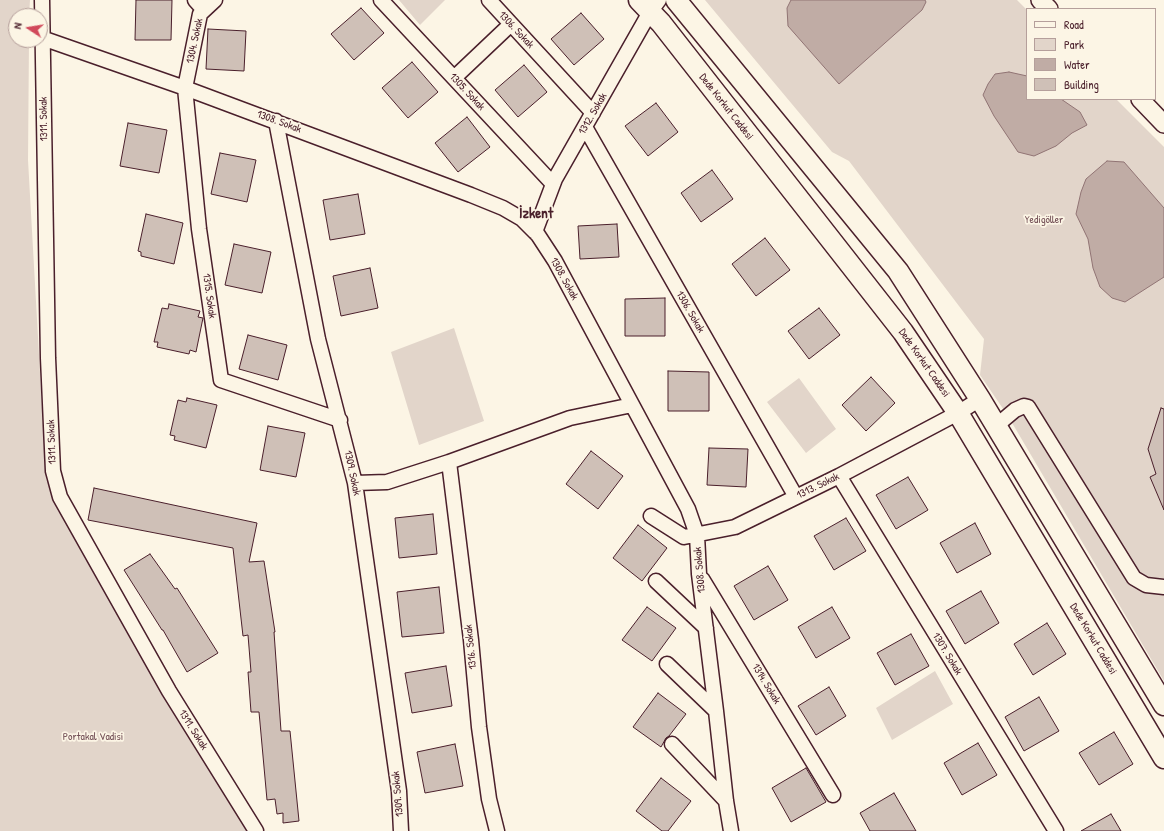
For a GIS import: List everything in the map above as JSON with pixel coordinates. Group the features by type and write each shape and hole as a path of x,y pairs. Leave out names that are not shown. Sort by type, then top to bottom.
{"main road":[{"path":"676,0 898,271 980,399 1164,705"},
{"name":"Dede Korkut Caddesi","path":"649,4 665,29 902,332 958,412 1164,758"}],"street":[{"name":"1304. Sokak","path":"185,88 200,14 199,5 215,0"},
{"name":"1305. Sokak","path":"381,0 553,184"},
{"name":"1306. Sokak","path":"488,0 593,113"},
{"path":"1040,0 1048,8"},
{"name":"1312. Sokak","path":"535,232 553,184 593,113 649,4"},
{"path":"454,78 511,24"},
{"name":"1308. Sokak","path":"48,40 276,121 490,203 522,219 538,235 555,261 688,509 697,535 699,574 726,801 731,831"},
{"name":"1311. Sokak","path":"42,48 48,358 53,471 60,496 166,685 256,831"},
{"name":"1315. Sokak","path":"185,88 199,229 221,380 340,420"},
{"path":"1141,100 1162,118"},
{"name":"1309. Sokak","path":"276,121 318,339 356,483 399,791 401,831"},
{"name":"1306. Sokak","path":"585,127 796,497"},
{"name":"1313. Sokak","path":"652,516 684,537 735,527 839,476 980,399"},
{"path":"356,483 387,482 450,462 570,418 632,405"},
{"path":"996,426 1015,410 1024,406 1028,407 1134,578 1146,585 1164,587"},
{"name":"1316. Sokak","path":"450,462 471,640 479,727 489,799 497,831"},
{"name":"1307. Sokak","path":"839,476 1056,831"},
{"name":"1314. Sokak","path":"699,574 833,795"},
{"path":"656,581 706,628"},
{"path":"667,664 716,711"},
{"path":"672,744 726,801"}],"green space":[{"name":"Portakal Vadisi","path":"0,0 30,0 30,8 8,8 8,48 29,48 28,160 46,479 257,831 0,831"},
{"path":"399,0 445,0 420,25"},
{"name":"Yedigöller","path":"705,0 1017,0 1026,9 1026,100 1117,100 1164,147 1164,681 1008,416 980,375 984,339 849,161 832,152"},
{"path":"454,328 484,421 419,445 391,352"},
{"path":"799,378 836,429 806,453 767,402"},
{"path":"935,671 953,704 892,740 876,708"}],"water":[{"path":"791,0 925,0 926,2 922,10 839,84 788,26 787,8"},
{"path":"1009,72 1026,76 1026,100 1062,100 1080,112 1087,125 1072,133 1056,146 1034,156 1018,152 994,116 983,95 995,74"},
{"path":"1107,161 1124,162 1164,208 1164,277 1125,302 1112,298 1100,287 1093,268 1088,239 1076,214 1081,192 1086,179"}],"building":[{"path":"136,0 172,0 171,40 135,40"},
{"path":"361,8 384,33 354,60 331,34"},
{"path":"581,13 604,39 574,65 551,39"},
{"path":"208,29 246,31 244,71 206,69"},
{"path":"412,62 438,92 408,118 382,88"},
{"path":"524,65 547,92 518,117 495,90"},
{"path":"656,103 678,132 648,156 625,126"},
{"path":"467,117 490,147 458,172 435,143"},
{"path":"128,123 167,130 159,173 120,166"},
{"path":"220,153 256,160 247,202 211,194"},
{"path":"712,170 733,199 701,222 681,193"},
{"path":"358,194 365,234 330,240 323,200"},
{"path":"146,214 183,223 174,264 141,256 141,252 138,251"},
{"path":"617,224 619,257 580,259 578,226"},
{"path":"765,238 790,270 756,296 732,264"},
{"path":"234,244 271,252 262,293 225,285"},
{"path":"370,268 378,308 341,316 333,276"},
{"path":"665,298 665,336 625,336 625,299"},
{"path":"169,304 200,311 198,317 203,318 196,352 190,350 189,354 157,347 158,342 154,342 162,308 168,309"},
{"path":"819,308 840,335 809,359 788,331"},
{"path":"248,335 287,345 278,380 239,369"},
{"path":"668,371 709,372 709,411 668,411"},
{"path":"871,377 895,403 866,431 842,405"},
{"path":"187,398 217,405 206,448 174,440 175,436 170,435 178,400 186,402"},
{"path":"1161,408 1164,409 1164,510 1150,477 1156,474 1148,449"},
{"path":"268,426 305,433 296,477 260,470"},
{"path":"709,448 748,449 746,487 707,485"},
{"path":"591,451 623,476 598,509 566,484"},
{"path":"908,477 928,510 896,529 876,495"},
{"path":"94,488 257,523 249,562 264,561 275,632 281,731 290,731 299,821 283,823 283,813 277,814 275,799 267,800 259,712 251,712 248,672 251,672 248,635 243,636 233,548 88,520"},
{"path":"433,514 437,554 399,558 395,518"},
{"path":"846,518 866,551 834,570 814,536"},
{"path":"975,523 991,554 957,573 940,543"},
{"path":"638,525 667,548 642,581 613,558"},
{"path":"150,554 175,589 177,588 218,653 187,672 163,630 124,570"},
{"path":"768,566 788,600 754,620 734,586"},
{"path":"439,587 444,633 402,637 397,592"},
{"path":"981,591 999,623 965,644 946,611"},
{"path":"647,607 676,628 652,661 622,640"},
{"path":"832,607 850,638 816,658 798,627"},
{"path":"1047,623 1066,654 1033,675 1014,644"},
{"path":"911,634 929,666 895,685 877,653"},
{"path":"446,666 452,706 412,713 405,673"},
{"path":"829,687 846,716 816,735 798,706"},
{"path":"658,693 686,714 666,738 661,747 633,727"},
{"path":"1039,697 1059,731 1024,751 1005,717"},
{"path":"1114,732 1133,764 1099,785 1079,753"},
{"path":"978,743 997,775 962,795 944,763"},
{"path":"455,744 463,786 425,793 417,752"},
{"path":"806,768 826,802 791,822 772,788"},
{"path":"661,778 691,801 668,831 662,831 636,811"},
{"path":"894,793 916,831 870,831 860,813"},
{"path":"1111,814 1121,831 1081,831"}],"district":[{"name":"İzkent","path":"536,214"}]}
